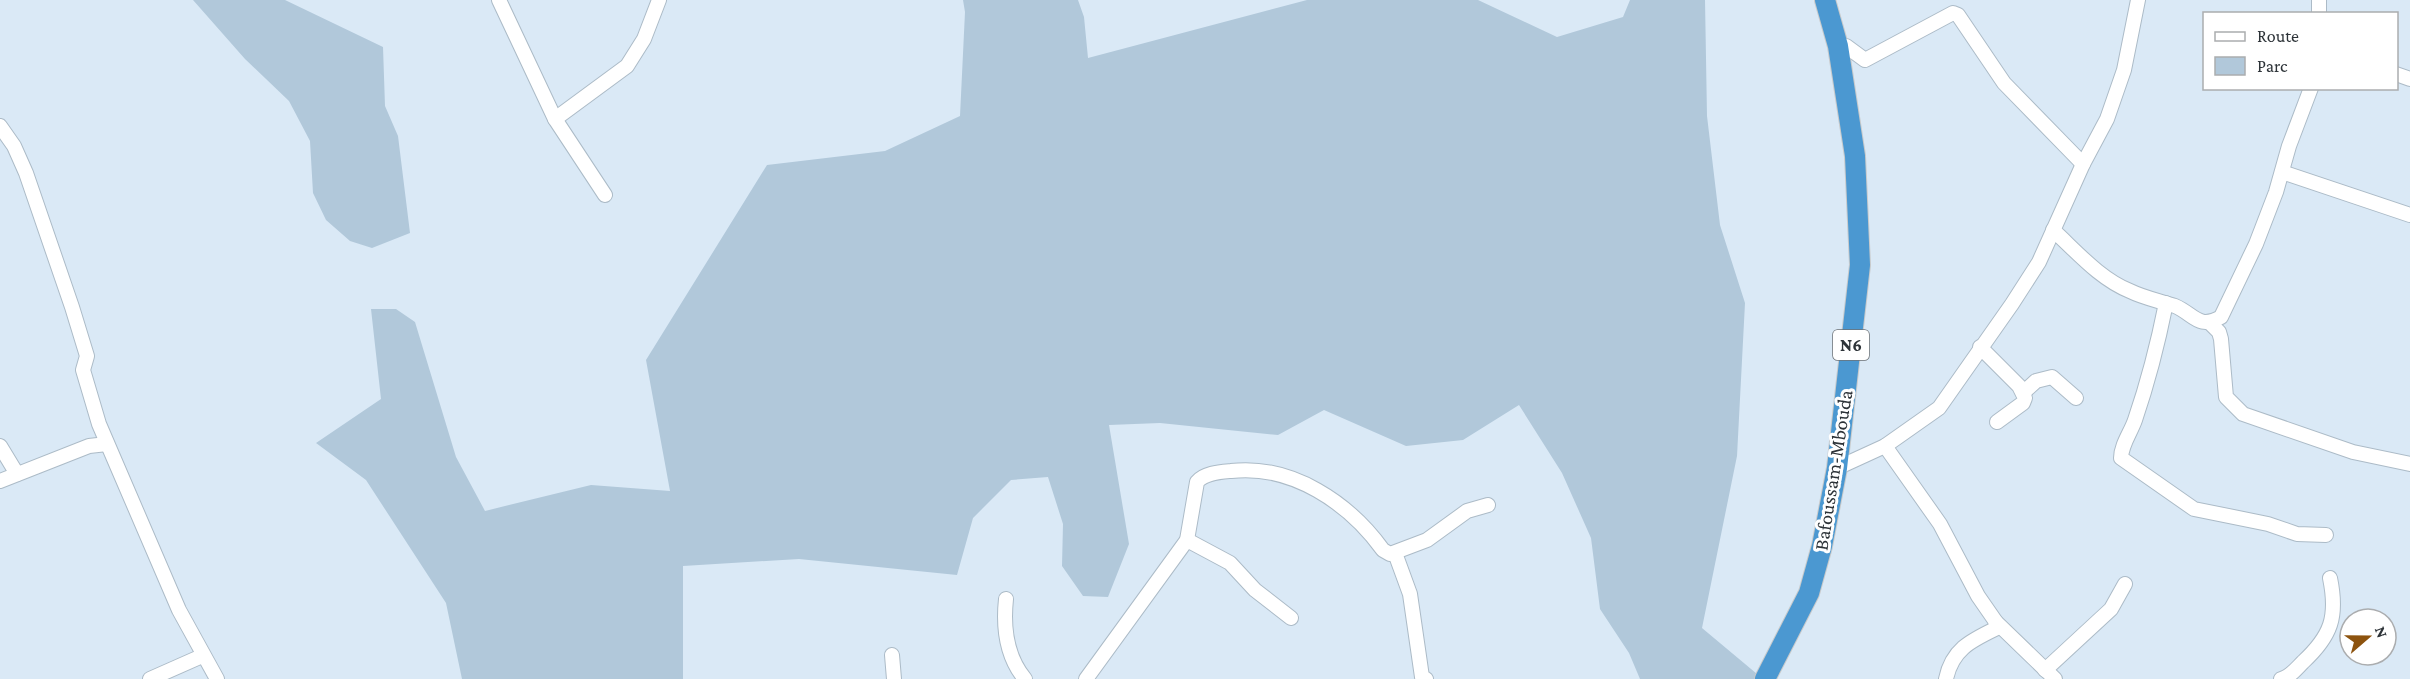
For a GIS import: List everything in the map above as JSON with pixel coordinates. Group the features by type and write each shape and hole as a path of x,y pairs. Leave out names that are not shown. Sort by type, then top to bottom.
{"highway":[{"name":"Bafoussam-Mbouda","path":"1765,679 1809,593 1822,546 1837,468 1860,265 1855,156 1838,46 1825,0"}],"street":[{"path":"499,0 555,119 605,195"},
{"path":"555,119 627,66 637,52 660,0"},
{"path":"1837,468 1885,446 1938,408 2033,270 2083,164 2098,139 2124,70 2138,0"},
{"path":"1838,46 1846,46 1865,60 1953,13 1958,15 2004,83 2083,164"},
{"path":"2210,323 2221,316 2252,253 2310,90"},
{"path":"0,126 14,146 26,173 69,298 87,356 83,370 87,386 107,444 174,600 202,656 217,679"},
{"path":"2282,172 2410,215"},
{"path":"2053,230 2110,280 2129,291 2166,303 2199,321 2210,323 2219,332 2221,339 2226,397 2243,414 2353,452 2410,464"},
{"path":"2166,303 2147,383 2135,422 2121,452 2121,458 2194,509 2268,524 2297,534 2326,535"},
{"path":"1980,347 2023,393 2025,398 2022,404 1997,422"},
{"path":"2023,393 2036,381 2052,377 2076,398"},
{"path":"0,481 89,447 107,444"},
{"path":"0,446 17,474"},
{"path":"1885,446 1940,524 1978,596 1996,622 2050,675 2111,609 2125,584"},
{"path":"1086,679 1187,540 1200,478 1218,472 1246,469 1283,475 1304,484 1351,513 1383,550 1395,553 1427,540 1467,511 1488,505"},
{"path":"1187,540 1230,563 1269,603 1279,606 1291,618"},
{"path":"1395,553 1410,594 1422,677 1426,679"},
{"path":"2281,679 2287,677 2312,654 2328,634 2334,612 2330,578"},
{"path":"1006,598 1004,619 1008,644 1018,670 1025,679"},
{"path":"1946,679 1955,655 1966,643 1995,629 1996,622"},
{"path":"892,655 894,679"},
{"path":"150,679 202,656"}],"green space":[{"path":"193,0 285,0 383,47 385,106 398,136 410,233 372,248 350,241 326,220 313,193 310,141 289,101 245,59"},
{"path":"963,0 1078,0 1084,17 1088,58 1307,0 1478,0 1557,37 1623,17 1630,0 1705,0 1707,116 1720,225 1745,303 1737,456 1702,628 1763,679 1640,679 1629,653 1600,609 1591,538 1562,473 1519,405 1463,440 1406,446 1324,410 1278,435 1160,423 1109,425 1129,544 1108,597 1083,596 1062,566 1063,524 1048,477 1011,480 973,518 957,575 799,559 683,566 683,679 462,679 446,603 366,480 316,443 381,399 371,309 396,309 415,322 456,457 485,511 591,485 670,491 646,360 767,165 885,151 960,116 965,12"}]}
